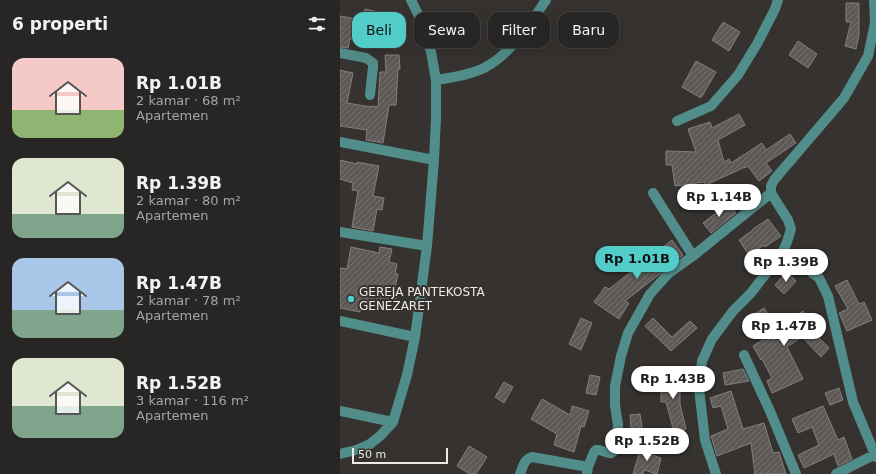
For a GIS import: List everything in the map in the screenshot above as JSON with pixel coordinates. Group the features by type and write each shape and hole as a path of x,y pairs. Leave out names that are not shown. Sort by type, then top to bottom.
{"street":[{"path":"340,454 356,450 370,444 393,422 407,376 415,337 426,246 434,160 436,80 421,20 411,0"},
{"path":"436,80 458,77 483,68 504,54 526,30 546,0"},
{"path":"677,121 711,106 738,75 757,44 778,0"},
{"path":"716,474 705,440 699,389 702,361 712,339 733,311 751,293 783,251 790,229 788,220 771,193 774,180 844,98 868,56 875,23 874,0"},
{"path":"340,53 366,58 373,63 370,95"},
{"path":"340,142 434,160"},
{"path":"653,193 692,256"},
{"path":"520,474 525,461 532,457 588,471 596,450 609,453 614,451 618,436 615,386 621,356 628,333 650,294 669,273 771,193"},
{"path":"340,232 426,246"},
{"path":"783,251 819,278 828,296 852,402 876,455 836,474"},
{"path":"340,321 415,337"},
{"path":"744,355 770,411 796,474"},
{"path":"340,411 393,422"}],"building":[{"path":"846,3 859,3 859,35 856,49 845,46 851,22 846,22"},
{"path":"365,9 379,12 364,12"},
{"path":"340,16 352,18 352,39 350,39 348,48 340,47"},
{"path":"723,22 740,32 729,51 712,40"},
{"path":"798,41 817,54 808,68 789,55"},
{"path":"385,55 399,55 400,69 398,69 396,105 389,105 383,143 366,140 367,130 340,126 340,70 353,73 347,103 378,107 380,72 386,72"},
{"path":"696,61 716,72 701,98 682,87"},
{"path":"739,114 745,125 718,140 724,162 729,159 731,163 762,143 766,150 790,134 796,143 766,163 772,171 759,181 748,166 706,185 704,182 675,186 672,165 666,165 666,151 696,152 688,129 710,122 712,128"},
{"path":"340,160 357,164 357,162 379,166 373,196 384,198 382,210 377,209 373,231 352,227 358,191 352,190 353,183 340,179"},
{"path":"728,204 736,213 711,233 703,223"},
{"path":"768,219 781,236 765,247 764,245 749,255 739,240"},
{"path":"672,240 683,255 625,301 629,303 619,319 594,302 605,287 609,289"},
{"path":"351,247 379,253 380,247 392,249 389,262 397,264 395,274 398,274 395,288 398,288 396,303 362,299 360,312 340,308 340,268 347,269"},
{"path":"787,272 796,281 784,294 775,285"},
{"path":"847,280 859,304 864,302 872,320 847,331 839,313 848,309 835,286"},
{"path":"764,308 777,328 803,311 814,329 812,331 829,348 821,357 802,337 787,347 803,379 772,393 767,381 772,378 753,346 764,339 749,318"},
{"path":"581,318 592,323 581,350 569,344"},
{"path":"653,318 672,337 690,321 697,328 671,351 645,326"},
{"path":"743,369 749,381 725,385 723,373"},
{"path":"661,374 680,375 680,404 686,429 674,432 666,402 661,402"},
{"path":"590,375 600,377 596,395 586,393"},
{"path":"504,382 513,387 504,403 495,397"},
{"path":"839,388 843,400 830,405 825,393"},
{"path":"731,391 743,429 764,423 773,453 779,452 786,474 755,474 751,443 717,456 711,436 728,429 721,406 713,408 710,398"},
{"path":"542,399 570,415 572,406 589,411 584,427 581,426 574,452 554,445 557,434 531,419"},
{"path":"823,406 838,440 844,437 852,459 838,466 834,454 804,468 798,455 819,445 812,427 798,433 792,419"},
{"path":"640,414 642,428 631,429 630,415"},
{"path":"642,444 648,446 647,453 661,458 657,474 644,470 643,474 633,474"},
{"path":"469,446 487,457 476,474 470,474 457,466"}],"place":[{"name":"GEREJA PANTEKOSTA GENEZARET","path":"351,299"}]}
